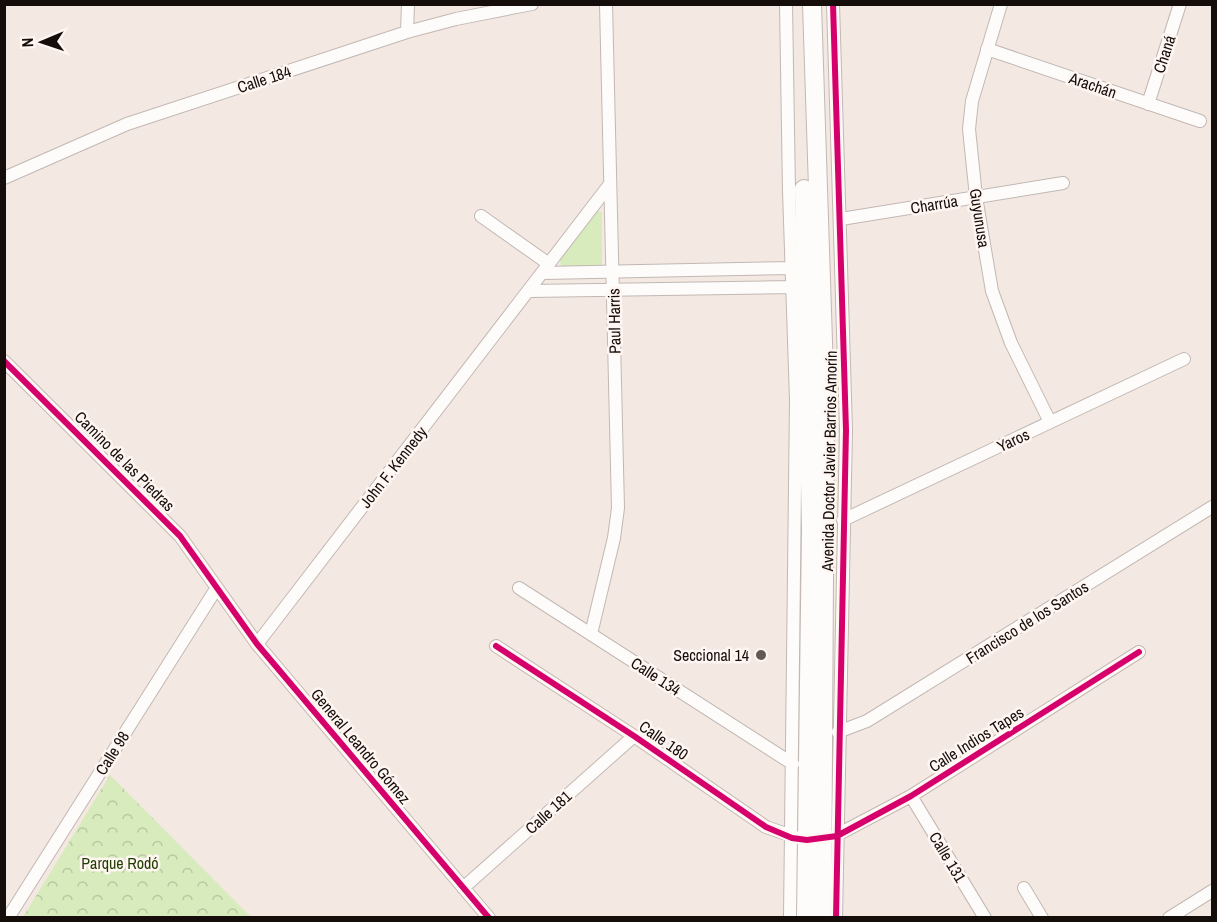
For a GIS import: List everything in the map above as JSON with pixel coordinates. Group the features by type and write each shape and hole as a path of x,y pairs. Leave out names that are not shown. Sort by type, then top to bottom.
{"highway":[{"name":"Avenida Doctor Javier Barrios Amorín","path":"800,4 802,278 811,529 814,838 822,918"},
{"name":"Avenida Doctor Javier Barrios Amorín","path":"802,278 816,200 812,4"},
{"name":"Avenida Doctor Javier Barrios Amorín","path":"806,918 814,838"}],"street":[{"path":"407,32 408,4"},
{"name":"Calle 184","path":"4,178 127,124 407,32 456,19 532,4"},
{"name":"Paul Harris","path":"591,634 614,538 618,508 606,4"},
{"name":"Avenida Doctor Javier Barrios Amorín","path":"786,4 802,278 796,400 794,764 836,918"},
{"name":"Avenida Doctor Javier Barrios Amorín","path":"790,918 814,838 838,732 846,430 833,4"},
{"name":"Guyunusa","path":"1001,4 972,101 969,129 976,197 992,291 1011,343 1050,422"},
{"name":"Chaná","path":"1148,104 1180,4"},
{"name":"Arachán","path":"987,50 1200,121"},
{"name":"Charrúa","path":"841,219 1063,183"},
{"name":"John F. Kennedy","path":"257,644 610,184"},
{"path":"481,216 546,268 802,278"},
{"path":"529,291 613,290 802,278"},
{"name":"Yaros","path":"843,520 1184,359"},
{"name":"Camino de las Piedras","path":"4,362 166,521 196,556 216,589"},
{"name":"Francisco de los Santos","path":"838,732 867,721 1212,507"},
{"name":"Calle 134","path":"519,588 794,764"},
{"name":"General Leandro Gómez","path":"216,589 257,644 489,918"},
{"name":"Calle 98","path":"8,918 216,589"},
{"name":"Calle 180","path":"496,646 634,736 766,827 814,838"},
{"name":"Calle Indios Tapes","path":"814,838 911,796 1139,652"},
{"name":"Calle 181","path":"463,888 634,736"},
{"name":"Calle 131","path":"911,796 985,918"},
{"path":"1024,888 1042,918"},
{"path":"1169,918 1212,891"}],"green space":[{"path":"593,210 602,212 602,264 598,267 562,268 559,258"},
{"name":"Parque Rodó","path":"110,775 251,917 23,917"}],"cycle path":[{"path":"833,4 846,430 836,918"},
{"path":"4,361 180,536 257,644 489,918"},
{"path":"496,646 634,736 766,827 792,838 807,840 837,836 911,796 1139,652"}],"place":[{"name":"Seccional 14","path":"761,655"}]}
